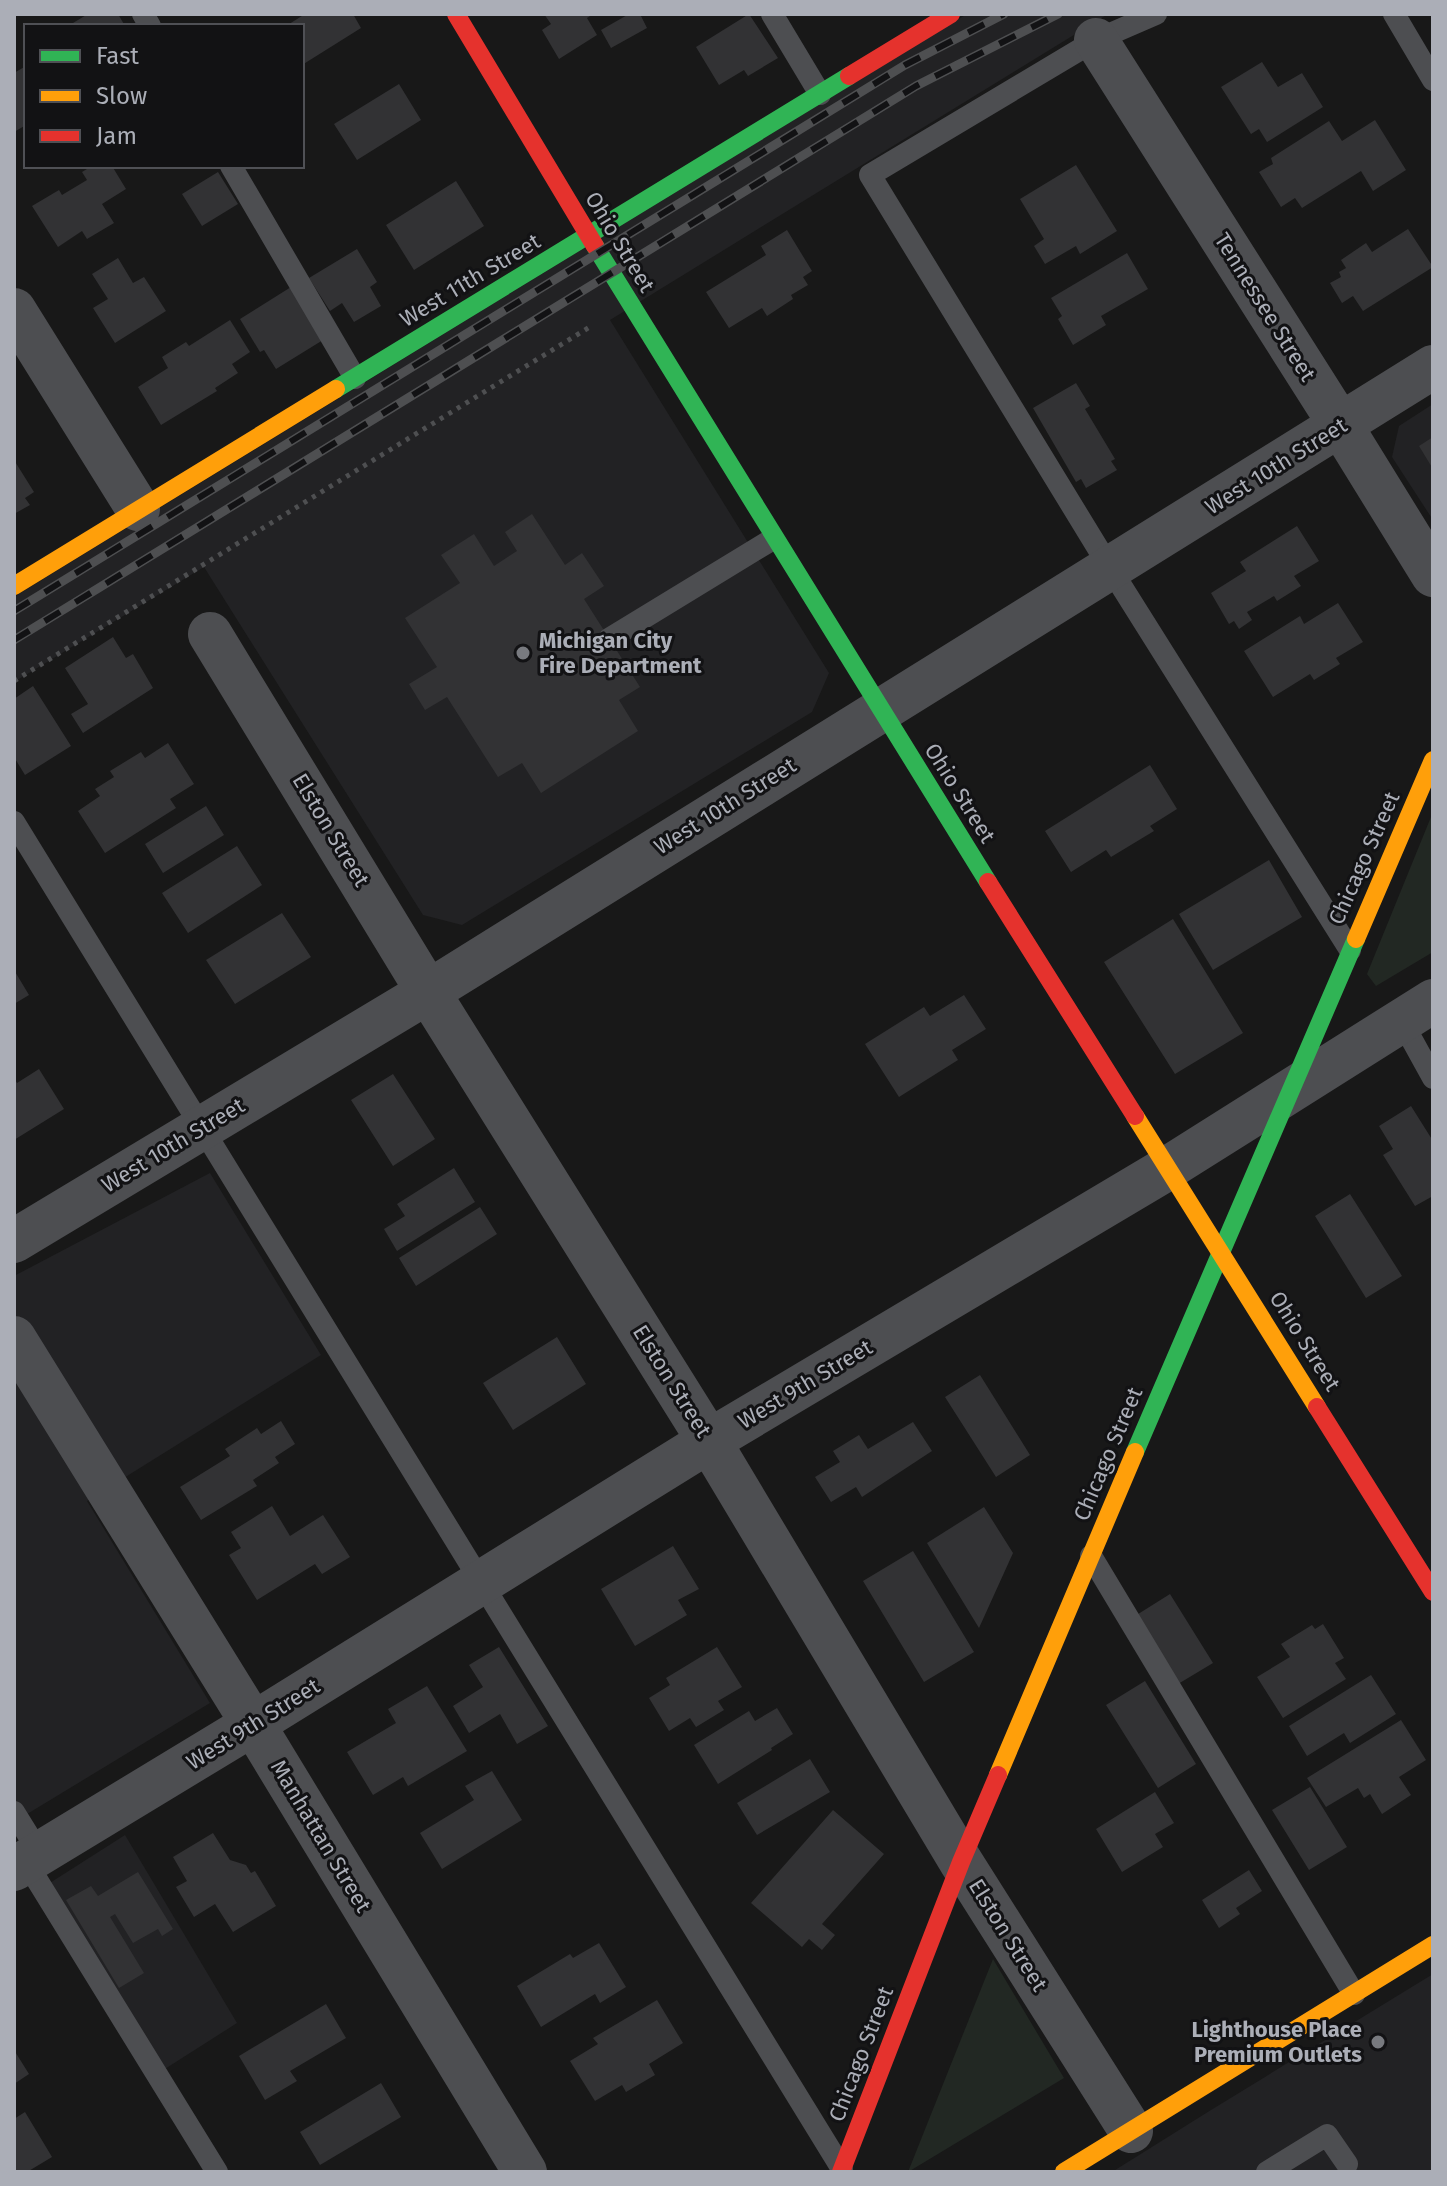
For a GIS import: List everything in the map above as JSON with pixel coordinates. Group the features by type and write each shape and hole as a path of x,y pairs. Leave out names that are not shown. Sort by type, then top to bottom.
{"street":[{"name":"Ohio Street","path":"456,14 773,539 1433,1592"},
{"name":"West 11th Street","path":"14,586 951,14"},
{"name":"Tennessee Street","path":"1096,40 1433,575"},
{"path":"14,310 138,509"},
{"name":"West 10th Street","path":"14,1241 428,992 1433,367"},
{"name":"Elston Street","path":"210,634 428,992 709,1441 961,1862 1131,2131"},
{"name":"Chicago Street","path":"841,2170 961,1862 1220,1250 1433,760"},
{"name":"West 9th Street","path":"27,1862 709,1441 1168,1168 1417,1010"},
{"name":"Manhattan Street","path":"14,1338 525,2172"},
{"path":"1064,2172 1433,1945"}],"lane":[{"path":"772,14 820,94"},
{"path":"1156,14 1096,40 870,175 1110,568 1350,950"},
{"path":"1394,14 1433,80"},
{"path":"232,168 355,378"},
{"path":"609,639 773,539"},
{"path":"14,822 841,2170"},
{"path":"1417,1010 1433,1078"},
{"path":"1091,1556 1354,1994"},
{"path":"14,1812 27,1862 217,2172"},
{"path":"1267,2172 1327,2135 1347,2164"}],"path":[{"path":"14,681 593,325"}],"shaded area":[{"path":"967,14 1108,14 610,320 829,673 812,712 462,925 423,915 204,567 14,682 14,597"},
{"path":"1433,404 1433,520 1392,457 1399,426"},
{"path":"1433,812 1433,952 1376,986 1367,974"},
{"path":"210,1173 321,1355 87,1501 210,1703 14,1822 14,1276"},
{"path":"125,1835 237,2023 157,2074 42,1888"},
{"path":"993,1959 1064,2078 908,2172"},
{"name":"Lighthouse Place Premium Outlets","path":"1433,1974 1433,2172 1112,2172 1211,2110"}],"building":[{"path":"88,14 118,14 124,24 74,24"},
{"path":"305,14 353,14 361,28 304,64 304,24 289,24"},
{"path":"544,14 593,14 587,18 597,35 559,59 542,30 551,24"},
{"path":"629,14 640,14 647,28 611,48 601,30"},
{"path":"749,14 778,58 748,76 744,70 719,85 696,47"},
{"path":"1262,62 1278,87 1302,73 1323,107 1267,142 1259,129 1251,134 1221,87"},
{"path":"24,67 24,126 14,132 14,73"},
{"path":"399,84 421,120 357,160 334,124"},
{"path":"1375,120 1406,170 1373,191 1361,171 1302,208 1295,198 1281,207 1259,172 1273,164 1271,158 1329,121 1342,141"},
{"path":"1076,165 1117,231 1080,254 1076,246 1045,264 1034,246 1044,239 1020,199"},
{"path":"89,168 113,168 126,189 102,204 114,223 87,239 82,231 58,247 32,206 59,190 62,195 87,180 82,172"},
{"path":"218,172 238,204 202,226 182,194"},
{"path":"456,181 484,226 414,270 386,225"},
{"path":"1408,229 1433,267 1363,311 1353,296 1342,303 1330,283 1341,277 1339,272 1346,268 1341,260 1366,243 1372,252"},
{"path":"787,230 812,271 803,277 808,285 767,316 762,308 729,328 706,292 766,255 761,246"},
{"path":"357,249 377,282 370,287 381,306 354,322 342,303 330,311 309,278"},
{"path":"1127,253 1148,289 1101,316 1106,325 1073,345 1058,319 1062,316 1051,298"},
{"path":"118,258 133,283 144,277 166,311 115,343 93,308 108,299 92,274"},
{"path":"291,287 323,340 276,369 264,350 260,352 240,319"},
{"path":"230,320 250,352 232,364 238,373 215,388 217,391 161,425 138,387 168,368 162,357 186,342 189,346"},
{"path":"1076,383 1090,406 1085,409 1115,459 1111,461 1117,470 1086,488 1081,479 1076,482 1033,408"},
{"path":"1433,437 1433,469 1419,446"},
{"path":"14,460 34,492 25,498 30,505 14,514"},
{"name":"Michigan City Fire Department","path":"532,514 565,565 582,553 604,586 584,599 640,687 619,700 638,731 541,793 522,763 498,777 447,697 425,710 409,684 437,667 405,618 460,583 441,555 474,534 494,566 517,551 505,532"},
{"path":"1297,526 1319,561 1294,576 1301,586 1277,601 1274,596 1247,612 1252,620 1239,629 1234,621 1229,624 1211,593 1246,571 1240,562"},
{"path":"1338,603 1363,642 1336,658 1340,664 1314,680 1310,674 1273,697 1244,651 1300,616 1304,624"},
{"path":"113,637 126,658 133,654 153,688 83,733 71,714 88,704 65,668"},
{"path":"33,686 71,746 25,775 14,757 14,699"},
{"path":"168,743 194,784 170,799 176,808 105,853 78,811 100,796 95,789 114,777 110,771 141,752 145,758"},
{"path":"1150,765 1177,809 1150,826 1154,831 1111,857 1106,850 1071,872 1045,831"},
{"path":"206,806 224,835 163,873 145,844"},
{"path":"237,846 262,885 188,933 162,893"},
{"path":"1269,860 1302,917 1213,970 1179,914"},
{"path":"282,913 311,957 235,1004 206,960"},
{"path":"1173,919 1243,1033 1175,1074 1104,962"},
{"path":"14,970 29,995 14,1004"},
{"path":"964,995 986,1029 952,1050 958,1060 899,1097 865,1044 924,1007 930,1016"},
{"path":"39,1069 64,1109 14,1140 14,1078 17,1083"},
{"path":"393,1074 435,1139 393,1166 351,1100"},
{"path":"1411,1106 1433,1141 1433,1196 1415,1206 1383,1155 1393,1149 1379,1126"},
{"path":"454,1168 475,1202 397,1251 384,1229 405,1216 397,1204"},
{"path":"1350,1194 1402,1276 1366,1298 1315,1216"},
{"path":"480,1207 497,1234 416,1286 399,1258"},
{"path":"557,1337 586,1384 513,1430 483,1383"},
{"path":"980,1375 1030,1455 996,1477 945,1397"},
{"path":"281,1421 295,1444 275,1457 279,1463 253,1480 257,1486 201,1520 180,1487 230,1456 225,1449 257,1428 261,1434"},
{"path":"913,1422 932,1451 862,1497 856,1487 831,1502 815,1477 840,1462 833,1451 859,1435 868,1449"},
{"path":"272,1506 290,1536 323,1515 350,1557 322,1574 315,1564 257,1600 229,1555 241,1548 231,1532"},
{"path":"984,1507 1013,1553 979,1628 927,1543"},
{"path":"673,1546 699,1589 678,1600 687,1615 635,1646 601,1589"},
{"path":"913,1551 974,1652 924,1682 863,1581"},
{"path":"1170,1594 1213,1663 1178,1684 1135,1616"},
{"path":"1323,1624 1344,1658 1335,1663 1346,1679 1283,1718 1257,1677 1290,1657 1281,1644 1312,1625 1315,1629"},
{"path":"499,1647 548,1726 517,1744 500,1714 469,1733 453,1706 483,1687 469,1665"},
{"path":"717,1647 742,1687 718,1701 724,1710 696,1727 690,1718 669,1731 649,1698 670,1685 666,1678"},
{"path":"1371,1675 1396,1714 1350,1743 1344,1733 1307,1756 1289,1726"},
{"path":"1145,1681 1196,1764 1158,1788 1106,1705"},
{"path":"427,1686 467,1751 408,1786 403,1777 373,1795 347,1752 396,1723 388,1709"},
{"path":"777,1708 793,1734 718,1784 694,1745 749,1711 755,1721"},
{"path":"1401,1720 1426,1760 1399,1777 1411,1795 1382,1814 1370,1794 1364,1798 1358,1788 1326,1807 1307,1778"},
{"path":"810,1759 830,1792 757,1835 737,1803"},
{"path":"492,1771 522,1820 442,1869 420,1833 474,1800 465,1786"},
{"path":"1310,1787 1347,1847 1309,1870 1272,1810"},
{"path":"1155,1792 1174,1823 1155,1834 1163,1847 1122,1872 1096,1829"},
{"path":"833,1810 884,1854 822,1924 835,1935 822,1950 809,1939 802,1947 751,1903"},
{"path":"213,1833 230,1860 246,1865 251,1873 255,1871 276,1906 233,1932 215,1904 194,1917 176,1887 187,1881 173,1857"},
{"path":"1249,1870 1262,1891 1236,1908 1240,1914 1219,1928 1202,1900"},
{"path":"138,1872 173,1929 162,1936 158,1929 133,1943 115,1914 110,1917 144,1973 119,1988 66,1900 91,1886 98,1896"},
{"path":"599,1943 626,1987 600,2003 595,1994 541,2027 517,1986 570,1954 573,1958"},
{"path":"657,2000 683,2043 649,2064 655,2075 626,2092 622,2085 595,2101 570,2061 598,2044 593,2038"},
{"path":"326,2004 346,2038 290,2071 297,2081 265,2100 239,2056"},
{"path":"14,2050 29,2074 14,2084"},
{"path":"381,2083 401,2117 320,2165 300,2132"},
{"path":"25,2112 52,2157 27,2172 14,2172 14,2119"}],"railway":[{"path":"14,611 905,65 1004,14"},
{"path":"14,640 916,86 1058,14"}],"traffic: fast":[{"path":"336,389 849,76"},
{"path":"595,246 988,882"},
{"path":"1135,1452 1356,939"}],"traffic: slow":[{"path":"14,586 336,389"},
{"path":"1356,939 1433,760"},
{"path":"1135,1116 1317,1407"},
{"path":"998,1775 1135,1452"},
{"path":"1064,2172 1433,1945"}],"traffic: jam":[{"path":"456,14 595,246"},
{"path":"849,76 951,14"},
{"path":"988,882 1135,1116"},
{"path":"1317,1407 1433,1592"},
{"path":"841,2172 961,1862 998,1775"}],"place":[{"name":"Michigan City Fire Department","path":"523,653"},
{"name":"Lighthouse Place Premium Outlets","path":"1378,2042"}]}
